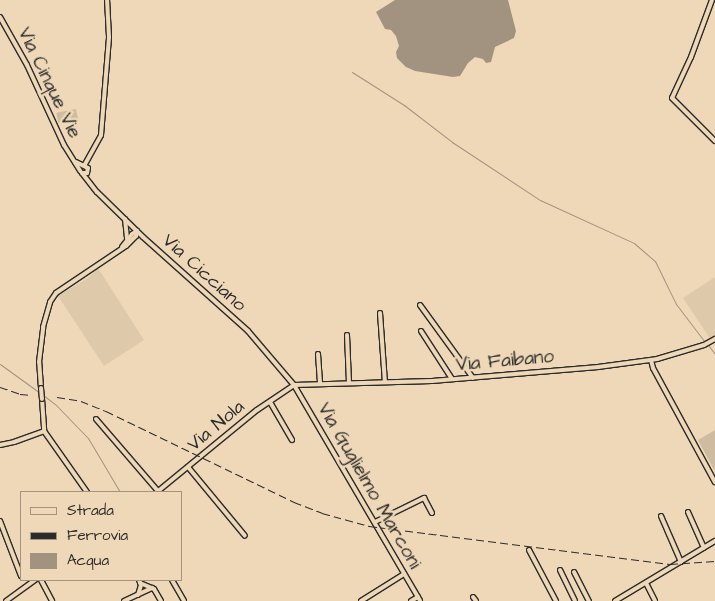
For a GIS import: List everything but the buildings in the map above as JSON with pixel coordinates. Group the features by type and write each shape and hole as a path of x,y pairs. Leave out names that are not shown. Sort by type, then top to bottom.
{"street":[{"path":"84,169 101,135 109,37 107,0"},
{"path":"712,0 691,57 672,98 715,141"},
{"name":"Via Cinque Vie","path":"0,17 27,65 64,145 74,160 84,169"},
{"name":"Via Cicciano","path":"84,169 91,185 143,237 248,331 294,386"},
{"path":"125,218 128,229 126,241"},
{"path":"119,252 126,241 137,231"},
{"path":"132,241 137,231"},
{"path":"85,491 44,430 39,362 43,327 50,302 56,294 119,252 132,241 143,237"},
{"path":"420,305 474,378"},
{"path":"380,314 385,382"},
{"path":"421,331 452,380"},
{"path":"347,335 349,383"},
{"name":"Via Faibano","path":"294,386 452,380 598,367 651,360 715,340"},
{"path":"318,354 320,384"},
{"path":"651,360 653,368 715,482"},
{"name":"Via Nola","path":"159,491 270,402 294,386"},
{"name":"Via Guglielmo Marconi","path":"294,386 419,599"},
{"path":"270,402 292,440"},
{"path":"96,419 157,491"},
{"path":"0,445 14,442 44,430"},
{"path":"188,467 245,536"},
{"path":"375,522 424,498 432,513"},
{"path":"688,512 704,548"},
{"path":"661,516 681,562"},
{"path":"0,521 20,573"},
{"path":"615,601 715,542"},
{"path":"530,550 556,601"},
{"path":"560,570 575,601"},
{"path":"574,572 589,601"},
{"path":"361,601 404,574"},
{"path":"24,581 26,586"},
{"path":"6,601 34,581"},
{"path":"41,581 52,601"},
{"path":"173,581 184,601"},
{"path":"138,595 140,582 152,588 161,601"},
{"path":"646,583 656,601"},
{"path":"127,600 152,588"},
{"path":"411,601 419,599"}],"shaded area":[{"path":"76,109 78,119 58,123 56,113"},
{"path":"98,268 144,340 104,366 58,296 88,278"},
{"path":"715,277 715,338 711,340 683,298"},
{"path":"715,430 715,470 714,470 698,440"}],"water":[{"path":"395,0 508,0 516,31 514,38 495,47 491,62 486,63 483,59 475,57 468,63 460,76 453,77 415,71 406,67 397,58 396,52 399,46 396,36 391,30 385,29 376,12"}],"waterway":[{"path":"352,72 404,105 452,142 540,200 634,243 655,261 676,304 705,342"},
{"path":"708,345 715,354"},
{"path":"0,364 40,393"},
{"path":"43,395 55,404 88,438 119,491"}],"railway":[{"path":"0,387 20,394 32,395"},
{"path":"57,397 81,401 106,411 294,502 322,513 369,526 670,564 715,561"}]}
